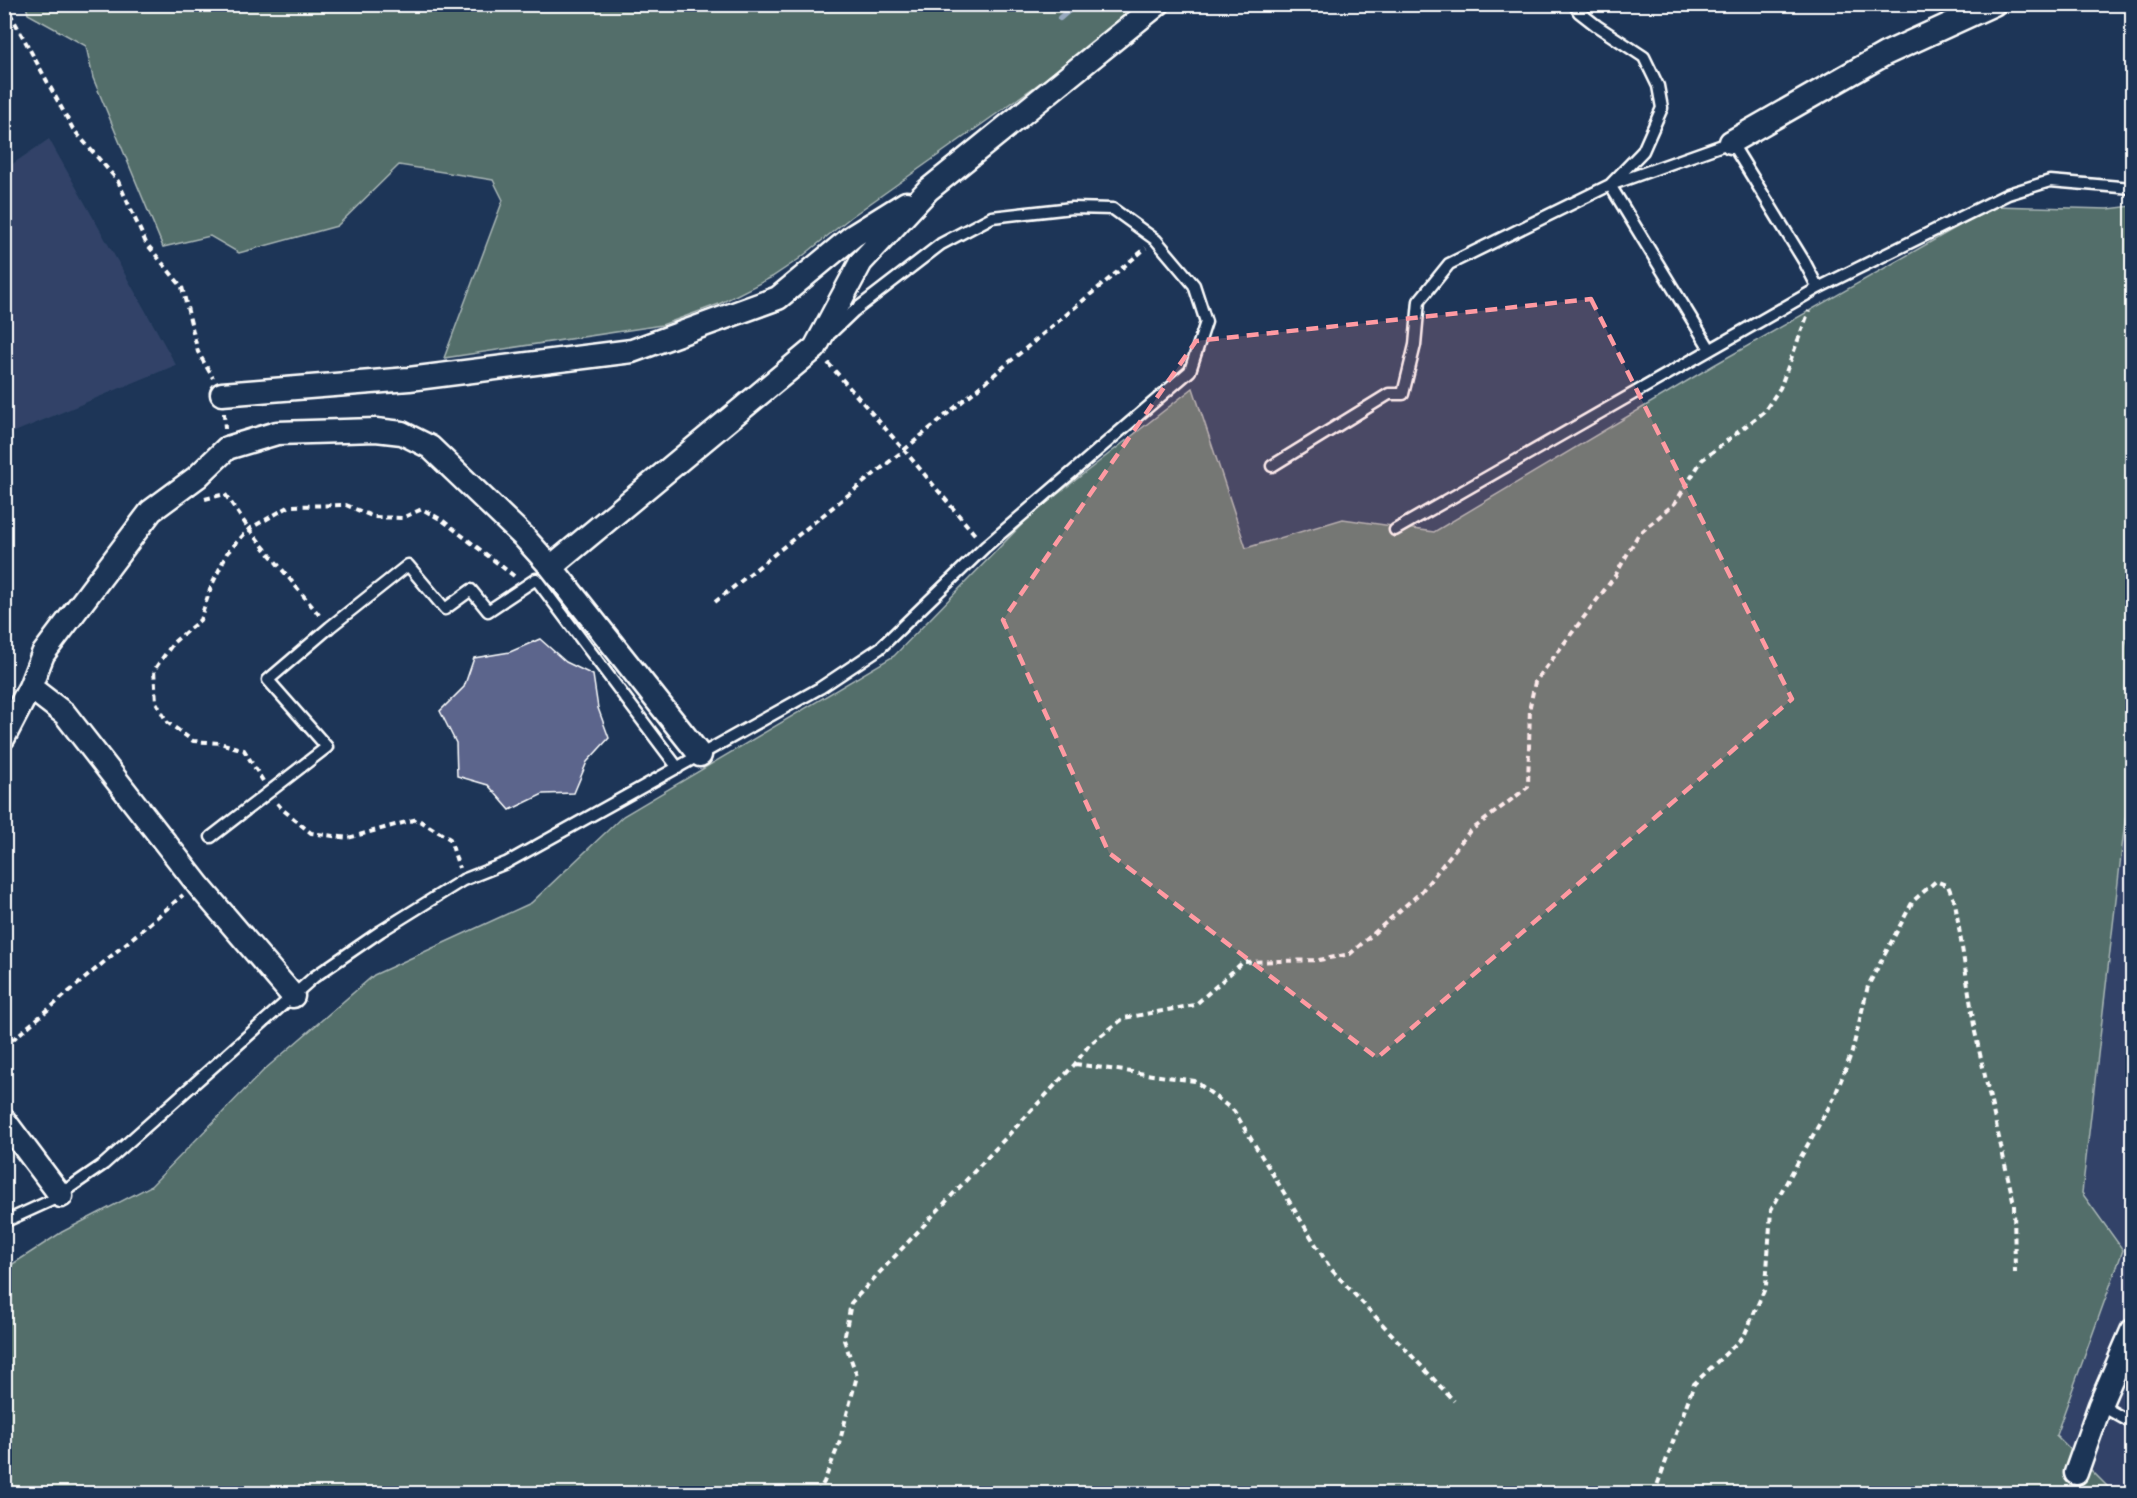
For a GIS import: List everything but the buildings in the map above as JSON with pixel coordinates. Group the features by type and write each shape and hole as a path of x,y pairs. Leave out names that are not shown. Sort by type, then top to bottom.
{"street":[{"path":"222,394 409,379 632,351 778,298 853,236 928,190 1158,4"},
{"path":"1731,142 1885,54 1994,4"},
{"path":"544,573 815,348 861,262 928,190"},
{"path":"4,737 30,687 43,654 151,511 197,477 227,448 277,433 375,430 402,433 430,447 523,536 544,573 700,755"},
{"path":"30,687 65,714 199,886 293,996"},
{"path":"4,1120 61,1196"},
{"path":"2076,1473 2100,1406 2133,1331"}],"lane":[{"path":"1574,4 1578,12 1644,57 1658,86 1662,108 1643,151 1610,184"},
{"path":"1272,466 1389,394 1403,394 1414,345 1419,301 1449,264 1610,184 1731,142 1818,288"},
{"path":"1395,530 1818,288 2008,194 2050,181 2133,188"},
{"path":"1610,184 1710,349"},
{"path":"4,1222 61,1196 104,1164 314,977 371,938 463,880 506,862 820,688 880,648 985,547 1190,371 1206,322 1194,285 1156,240 1113,209 1072,208 992,217 941,244 854,312 815,348"},
{"path":"211,837 327,747 268,680 408,565 445,609 471,590 488,611 544,573 678,768"},
{"path":"2100,1406 2133,1423"}],"path":[{"path":"4,4 73,129 118,182 146,243 182,286 198,352 222,394 227,448"},
{"path":"715,602 904,450 1156,240"},
{"path":"817,1494 839,1444 857,1376 844,1340 850,1304 1075,1064 1089,1045 1124,1018 1196,1005 1243,962 1320,960 1350,954 1421,892 1469,832 1528,787 1530,706 1535,682 1615,576 1638,535 1675,503 1702,460 1764,412 1780,388 1818,288"},
{"path":"815,348 985,547"},
{"path":"204,499 225,494 249,529 330,627"},
{"path":"463,880 450,840 417,819 348,838 311,833 282,809 244,750 220,743 193,741 167,722 156,702 154,670 174,642 200,620 211,587 227,553 249,529 290,506 346,505 374,517 402,518 422,509 442,520 510,574 525,579 544,573"},
{"path":"1654,1494 1694,1384 1744,1336 1766,1286 1771,1210 1834,1098 1852,1052 1868,986 1913,901 1936,881 1948,886 1955,902 1975,1032 2014,1204 2015,1273"},
{"path":"4,1047 158,915 184,894 199,886"},
{"path":"1075,1064 1195,1081 1234,1112 1330,1268 1454,1401"}],"highlighted area":[{"path":"1591,299 1792,699 1377,1058 1109,853 1003,620 1196,341"}],"shaded area":[{"path":"49,139 176,365 5,436 5,169"},
{"path":"2132,761 2132,1487 2114,1493 2056,1435 2123,1250 2082,1193"}],"green space":[{"path":"26,5 1150,5 851,217 799,259 772,277 719,304 662,325 444,358 503,200 493,180 399,165 337,226 239,253 210,236 163,247 93,78 86,46 28,14"},
{"path":"1994,206 2108,209 2132,206 2132,601 2127,641 2132,663 2132,761 2082,1193 2123,1250 2056,1435 2114,1493 5,1494 5,1269 62,1232 151,1186 264,1070 374,975 531,903 623,816 894,656 1031,515 1193,388 1246,548 1343,519 1434,532 1714,365"}],"waterway":[{"path":"1060,18 1076,4"}]}
